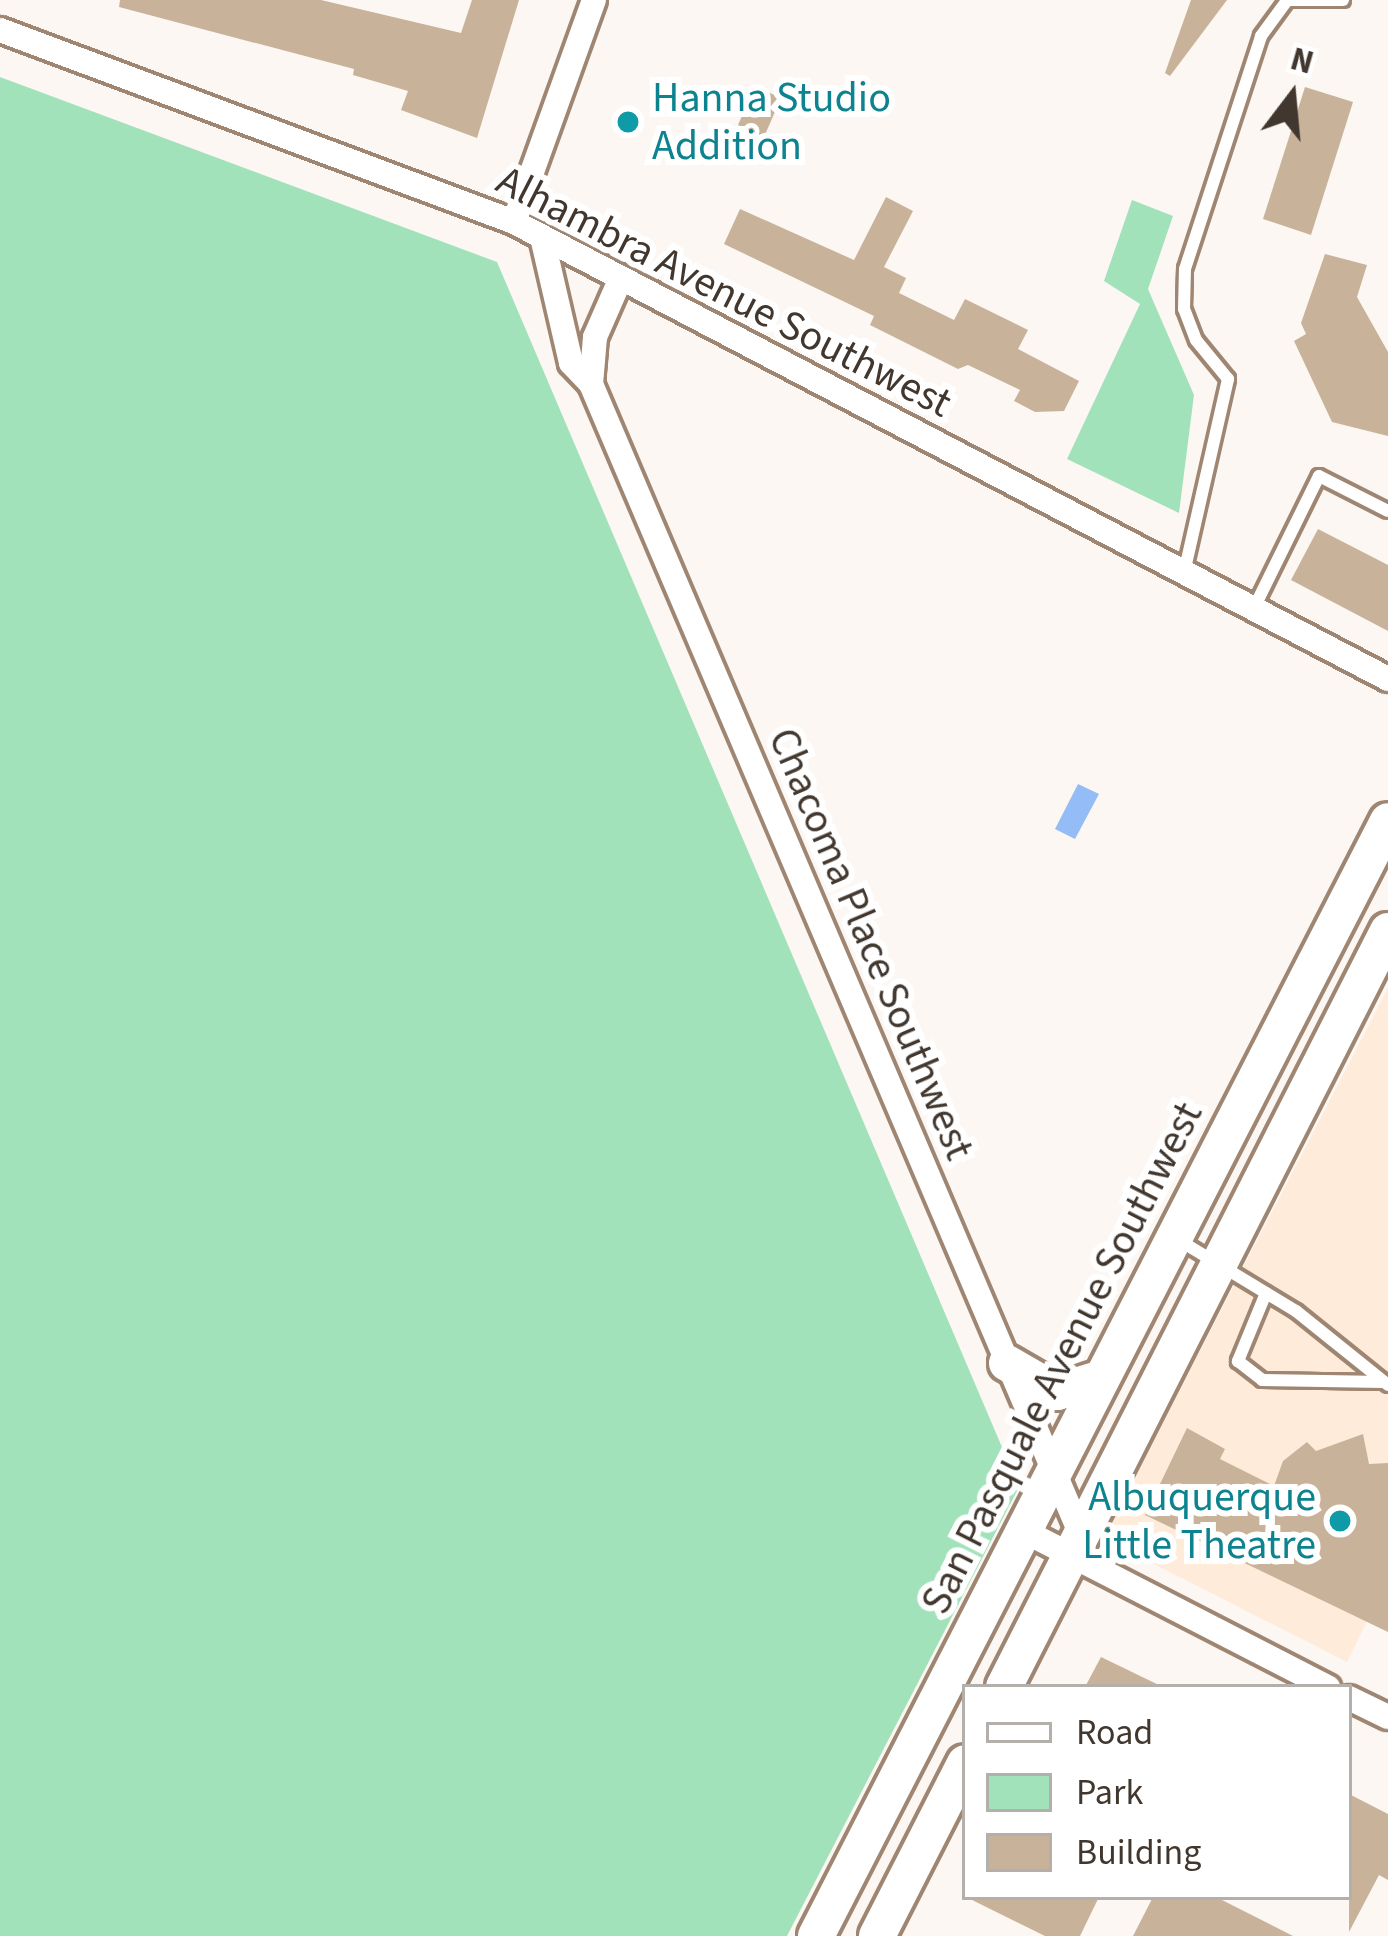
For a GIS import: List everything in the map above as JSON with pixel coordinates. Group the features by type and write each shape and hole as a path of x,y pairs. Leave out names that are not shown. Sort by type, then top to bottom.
{"street":[{"path":"514,222 594,0"},
{"name":"Alhambra Avenue Southwest","path":"0,30 514,222 1388,679"},
{"name":"Chacoma Place Southwest","path":"542,237 571,363 591,384 1054,1472 1076,1545"},
{"path":"591,384 595,337 620,280"},
{"name":"San Pasquale Avenue Southwest","path":"828,1932 1054,1472 1388,821"},
{"path":"1006,1684 1388,931"},
{"path":"1007,1363 1057,1392 1102,1378"},
{"path":"1024,1532 1076,1545 1323,1684"},
{"path":"1352,1700 1388,1718"},
{"path":"877,1936 962,1769"}],"lane":[{"path":"1184,573 1228,379 1196,340 1184,308 1185,269 1261,36 1286,1 1343,0"},
{"path":"1254,609 1319,476 1388,511"},
{"path":"1174,1238 1266,1293 1386,1384"},
{"path":"1266,1293 1238,1360 1262,1380 1386,1384"}],"shaded area":[{"path":"1388,988 1388,1578 1347,1662 1103,1538"}],"green space":[{"path":"0,77 497,262 1019,1487 787,1936 0,1936"},
{"path":"1132,200 1173,216 1148,289 1194,395 1179,513 1067,459 1140,304 1104,281"}],"water":[{"path":"1078,784 1099,794 1075,839 1055,829"}],"building":[{"path":"120,0 321,0 461,33 472,0 519,0 477,138 401,110 408,91 353,75 354,69 119,7"},
{"path":"1191,0 1227,0 1170,76 1165,73"},
{"path":"755,86 781,98 764,137 738,125"},
{"path":"1305,87 1353,102 1311,235 1263,219"},
{"path":"886,197 913,211 884,267 906,278 899,293 954,320 965,299 1028,330 1018,349 1079,381 1064,411 1035,412 1014,401 1020,390 968,365 958,369 870,325 874,316 724,244 740,209 854,260"},
{"path":"1325,254 1367,265 1357,297 1388,352 1388,436 1332,422 1294,341 1306,334 1301,323"},
{"path":"1318,529 1388,565 1388,631 1291,580"},
{"path":"1187,1428 1225,1449 1220,1459 1274,1486 1283,1461 1307,1442 1316,1451 1363,1434 1369,1464 1388,1463 1388,1632 1145,1515"},
{"path":"1101,1657 1157,1684 1087,1684"},
{"path":"1352,1796 1388,1814 1388,1880 1379,1875 1349,1932"},
{"path":"972,1900 1098,1900 1080,1936 1045,1936"},
{"path":"1151,1900 1222,1900 1293,1936 1133,1936"}],"place":[{"name":"Hanna Studio Addition","path":"628,122"},
{"name":"Albuquerque Little Theatre","path":"1340,1521"}]}
